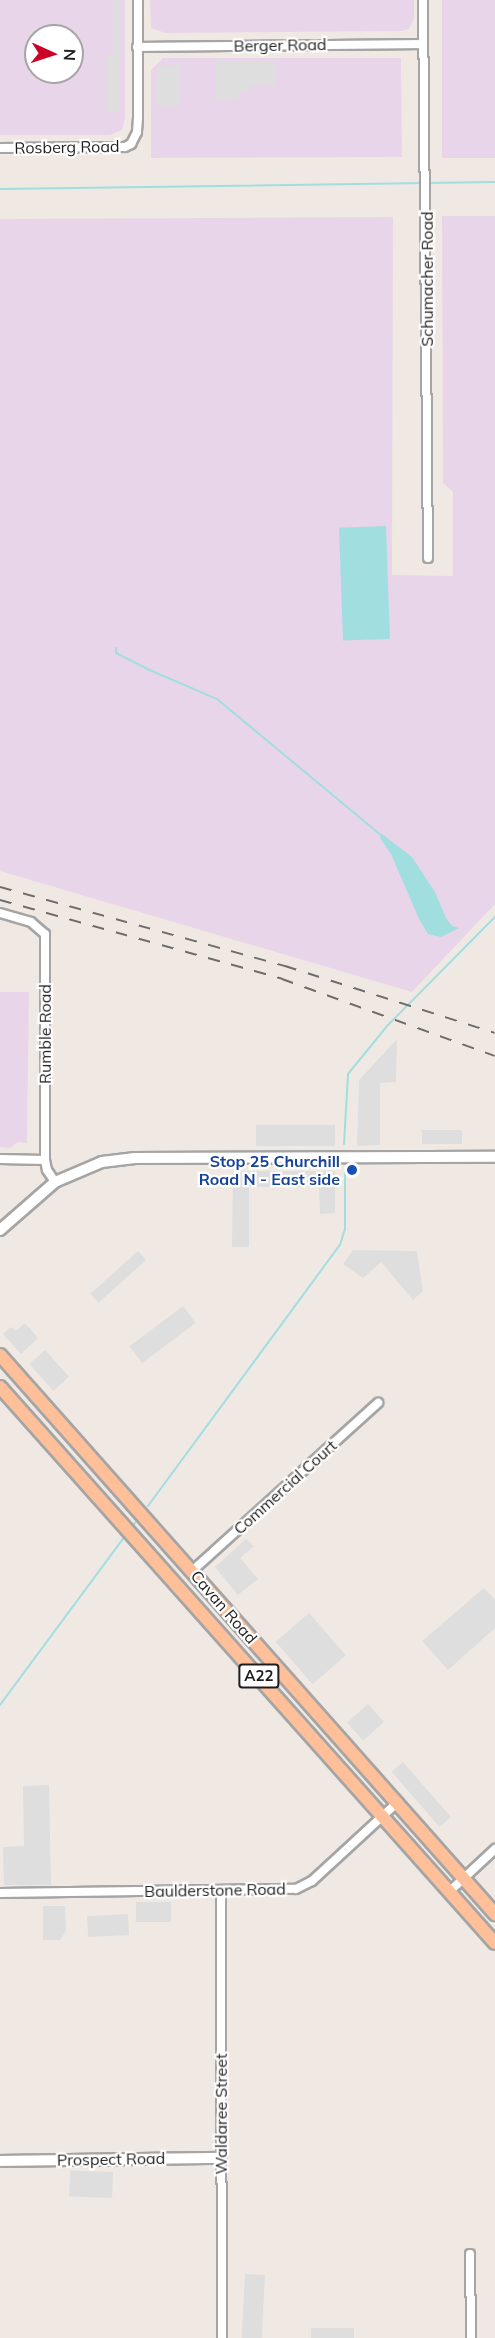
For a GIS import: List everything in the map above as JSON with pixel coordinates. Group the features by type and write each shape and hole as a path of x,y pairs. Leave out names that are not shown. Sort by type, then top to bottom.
{"main road":[{"name":"Cavan Road","path":"0,1355 495,1914"},
{"name":"Cavan Road","path":"0,1387 123,1522 495,1943"}],"street":[{"name":"Rosberg Road","path":"0,148 125,147 131,144 137,132 138,117 138,0"},
{"name":"Schumacher Road","path":"423,0 428,558"},
{"name":"Berger Road","path":"137,47 423,44"},
{"name":"Rumble Road","path":"0,913 30,922 45,934 45,1160 47,1170 55,1182"},
{"path":"0,1230 55,1182 83,1168 121,1160 495,1157"},
{"path":"0,1160 45,1160"},
{"name":"Commercial Court","path":"192,1571 378,1403"},
{"name":"Baulderstone Road","path":"0,1893 287,1889 303,1886 398,1802"},
{"path":"450,1891 495,1849"},
{"name":"Waldaree Street","path":"221,1890 222,2338"},
{"name":"Prospect Road","path":"0,2161 221,2157"},
{"path":"470,2253 471,2338"}],"shaded area":[{"path":"0,0 125,0 125,119 122,130 110,135 0,135"},
{"path":"120,0 120,111 106,112 106,55 113,54 113,1"},
{"path":"150,0 414,0 414,18 409,29 402,31 165,33 151,28"},
{"path":"442,0 495,0 495,158 442,158"},
{"path":"163,58 401,58 402,157 151,158 151,70"},
{"path":"215,62 276,62 276,85 250,85 249,91 239,91 238,99 215,99"},
{"path":"180,66 180,107 156,106 157,68"},
{"path":"442,216 495,216 495,904 412,992 0,871 0,219 393,217 392,575 453,576 453,492 443,483"},
{"path":"0,992 29,992 27,1143 18,1142 10,1148 0,1147"},
{"path":"397,1039 396,1082 380,1083 380,1145 357,1146 359,1080"},
{"path":"256,1125 335,1125 335,1146 256,1146"},
{"path":"422,1130 462,1130 462,1144 422,1144"},
{"path":"233,1171 335,1171 335,1213 320,1214 319,1187 249,1187 249,1247 232,1247"},
{"path":"353,1250 417,1251 423,1291 413,1300 381,1262 363,1278 343,1264"},
{"path":"138,1251 146,1260 98,1303 90,1294"},
{"path":"183,1306 196,1323 142,1363 129,1346"},
{"path":"25,1323 38,1338 21,1354 3,1334 11,1327 16,1331"},
{"path":"45,1350 69,1377 53,1391 29,1364"},
{"path":"246,1539 254,1546 240,1558 258,1579 238,1595 215,1567"},
{"path":"484,1588 495,1600 495,1628 448,1670 422,1641"},
{"path":"309,1613 346,1655 313,1684 276,1642"},
{"path":"368,1704 384,1722 363,1741 347,1723"},
{"path":"403,1762 451,1817 440,1827 392,1772"},
{"path":"49,1785 51,1885 4,1885 3,1847 24,1846 23,1786"},
{"path":"136,1902 171,1902 171,1922 136,1922"},
{"path":"43,1906 65,1906 66,1931 60,1940 43,1940"},
{"path":"128,1914 129,1935 88,1937 87,1916"},
{"path":"70,2170 113,2172 112,2198 69,2196"},
{"path":"245,2274 265,2275 262,2338 242,2338"},
{"path":"311,2328 354,2328 354,2338 311,2338"}],"water":[{"path":"386,526 390,639 343,641 339,528"},
{"path":"382,834 412,857 435,892 446,918 452,926 459,928 441,937 428,934 419,919 391,854 380,838"}],"waterway":[{"path":"0,189 495,182"},
{"path":"116,648 116,653 145,668 217,699 382,836"},
{"path":"344,1144 348,1074 388,1025 495,917"},
{"path":"148,1506 340,1245 345,1229 345,1169"},
{"path":"132,1527 138,1519"},
{"path":"0,1705 123,1539"}],"railway":[{"path":"0,887 285,966 495,1033"},
{"path":"0,900 282,979 495,1056"}],"place":[{"name":"Stop 25 Churchill Road N - East side","path":"352,1170"}]}
